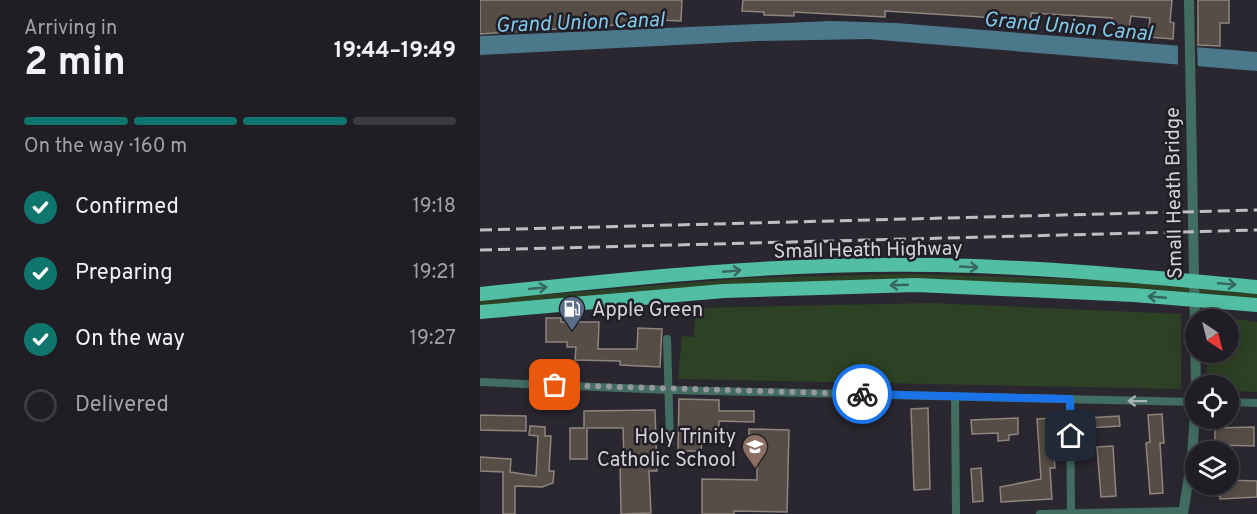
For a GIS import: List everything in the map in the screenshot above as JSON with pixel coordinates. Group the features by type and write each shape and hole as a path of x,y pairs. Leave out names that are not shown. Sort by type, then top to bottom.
{"highway":[{"name":"Small Heath Highway","path":"480,294 746,270 937,265 1143,277 1257,287"},
{"name":"Small Heath Highway","path":"480,312 724,291 916,285 1134,295 1257,305"}],"street":[{"name":"Small Heath Bridge","path":"1189,0 1195,375"},
{"path":"667,339 670,442"},
{"path":"480,382 669,390 1185,400"},
{"path":"955,397 956,514"},
{"path":"1070,399 1071,512"},
{"path":"1239,402 1257,403"},
{"path":"1040,514 1183,513 1192,457 1193,429"}],"green space":[{"path":"908,274 1175,282 1257,292 1257,300 1106,286 905,282 667,289 480,308 480,300 746,278"},
{"path":"931,303 1181,314 1181,389 678,379 682,336 694,337 695,308"},
{"path":"1239,319 1257,322 1257,392 1239,391 1239,375 1207,375 1207,363 1239,363"}],"water":[{"path":"830,21 896,23 1257,52 1257,71 868,39 757,41 480,55 480,36"}],"pier":[{"path":"1178,42 1197,44 1198,70 1178,68"}],"building":[{"path":"480,0 682,0 681,21 660,20 660,22 480,34"},
{"path":"743,0 1172,0 1170,22 1174,23 1173,39 1148,37 1150,18 1131,16 1129,28 1117,27 1112,23 1112,18 1031,13 1031,20 885,11 885,17 794,12 794,16 764,15 764,12 742,11"},
{"path":"1198,0 1229,0 1229,23 1220,23 1220,46 1198,45"},
{"path":"546,318 561,318 561,322 599,322 598,349 637,349 638,328 662,329 660,367 620,365 620,361 575,360 576,347 567,347 567,342 546,342"},
{"path":"679,399 719,400 719,411 754,411 754,422 719,421 718,442 702,442 701,451 678,451"},
{"path":"928,408 930,489 914,490 911,409"},
{"path":"655,410 657,471 649,471 651,513 621,514 620,460 624,459 623,428 587,428 587,459 570,459 570,428 584,428 584,411"},
{"path":"1162,414 1164,443 1160,443 1163,493 1150,494 1146,443 1150,442 1148,415"},
{"path":"480,415 526,416 526,431 480,430"},
{"path":"1119,416 1120,426 1087,428 1087,418"},
{"path":"1018,418 1018,434 1009,435 1009,440 998,441 998,433 972,434 971,420"},
{"path":"1052,418 1055,468 1050,468 1052,499 1001,502 1000,487 1041,479 1037,419"},
{"path":"530,426 545,427 545,436 551,436 549,471 554,471 553,483 542,487 515,486 515,514 503,514 503,472 480,471 480,457 511,459 510,472 536,476 538,436 529,435"},
{"path":"1254,427 1254,446 1239,446 1239,441 1215,441 1215,429"},
{"path":"749,429 789,430 787,512 734,511 734,514 702,514 702,479 757,480 757,461 749,461"},
{"path":"1113,446 1116,496 1101,497 1097,447"},
{"path":"981,468 983,501 973,502 971,469"},
{"path":"1239,480 1257,481 1257,497 1220,499 1220,496 1213,495 1239,495"}],"railway":[{"path":"480,230 1257,210"},
{"path":"480,250 1257,230"}],"way so far":[{"path":"555,385 862,394"}],"place":[{"name":"Apple Green","path":"572,332"},
{"name":"Holy Trinity Catholic School","path":"755,470"}],"route":[{"path":"862,394 1070,399 1071,436"}],"water label":[{"name":"Grand Union Canal","path":"580,22"},
{"name":"Grand Union Canal","path":"1068,26"}]}
